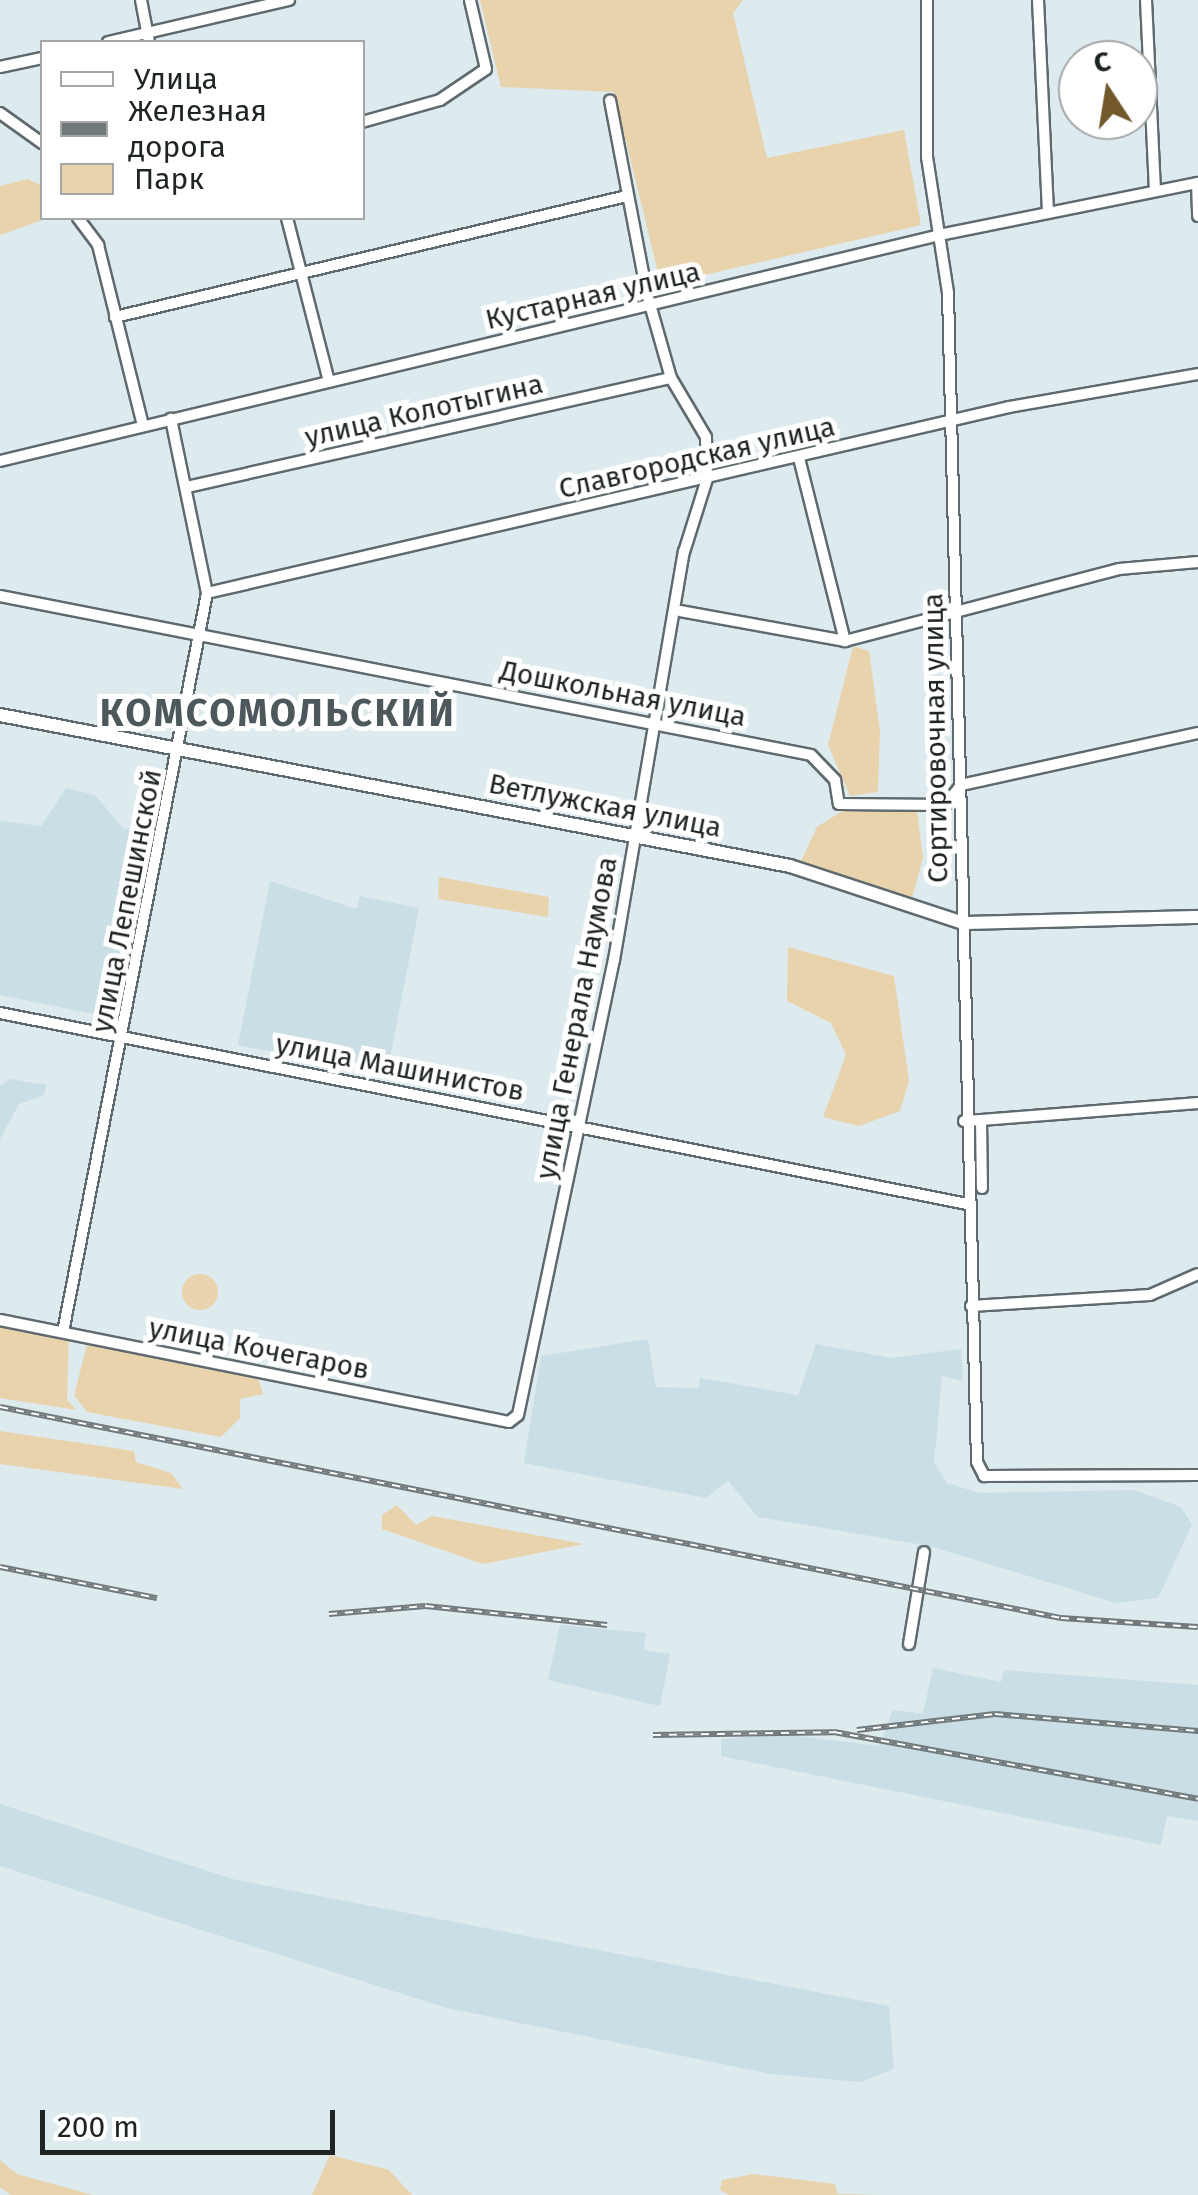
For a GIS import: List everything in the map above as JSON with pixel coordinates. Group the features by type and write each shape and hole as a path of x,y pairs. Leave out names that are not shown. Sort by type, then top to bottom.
{"main road":[{"name":"Ветлужская улица","path":"0,715 790,866 963,923 1198,917"}],"street":[{"path":"141,0 148,38 290,0"},
{"path":"365,121 440,100 486,69 470,0"},
{"name":"Сортировочная улица","path":"927,0 927,157 944,234 961,785 964,1121 984,1476 1198,1474"},
{"path":"1038,0 1048,213"},
{"path":"1146,0 1156,191"},
{"path":"0,67 40,58"},
{"name":"улица Генерала Наумова","path":"510,1422 579,1126 637,836 652,722 680,612 684,552 708,479 706,437 671,378 627,196 610,100"},
{"path":"0,113 40,143"},
{"path":"1197,183 1198,216"},
{"name":"Кустарная улица","path":"0,461 944,234 1197,183"},
{"path":"115,317 299,270 627,196"},
{"path":"79,220 98,245 143,425"},
{"path":"288,220 329,382"},
{"name":"Славгородская улица","path":"207,593 948,424 1198,374"},
{"name":"улица Колотыгина","path":"188,487 671,378"},
{"name":"улица Лепешинской","path":"63,1332 124,1037 207,593 171,418"},
{"path":"799,458 844,641"},
{"path":"680,612 844,641 1119,569 1198,562"},
{"name":"Дошкольная улица","path":"0,596 811,755 834,780 839,804 945,805 961,785 1198,733"},
{"name":"улица Машинистов","path":"0,1013 967,1204"},
{"path":"964,1121 1198,1103"},
{"path":"981,1120 982,1188"},
{"path":"972,1306 1150,1295 1198,1274"},
{"name":"улица Кочегаров","path":"0,1320 510,1422"},
{"path":"909,1644 924,1552"}],"shaded area":[{"path":"66,788 95,795 123,828 157,834 123,1020 0,995 0,821 41,826"},
{"path":"270,881 357,909 360,896 419,908 387,1074 238,1045"},
{"path":"10,1079 46,1085 44,1095 19,1104 0,1139 0,1086"},
{"path":"648,1339 656,1387 699,1388 700,1378 798,1395 816,1344 891,1358 961,1349 963,1381 942,1376 934,1463 947,1483 980,1493 1134,1490 1181,1507 1192,1525 1158,1598 1116,1603 930,1546 758,1517 728,1481 706,1498 524,1463 541,1356"},
{"path":"560,1625 646,1633 644,1650 670,1654 660,1706 548,1680"},
{"path":"933,1668 1001,1682 1004,1670 1198,1685 1198,1821 1167,1816 1161,1845 721,1756 721,1739 782,1734 879,1746 893,1710 923,1714"},
{"path":"0,1804 236,1880 889,2006 894,2069 861,2082 771,2074 447,2008 0,1866"}],"green space":[{"path":"480,0 743,0 733,13 767,158 904,130 921,225 661,285 614,92 501,87"},
{"path":"28,179 40,185 42,220 0,235 0,186"},
{"path":"853,646 869,651 880,731 878,792 850,796 828,745"},
{"path":"916,803 923,858 912,898 801,861 817,827 852,805"},
{"path":"439,877 549,897 548,917 438,899"},
{"path":"788,947 894,976 909,1081 900,1111 859,1126 823,1117 846,1055 831,1023 787,1001"},
{"path":"200,1274 213,1279 218,1292 213,1305 200,1310 187,1305 182,1292 187,1279"},
{"path":"0,1325 69,1338 67,1400 77,1410 0,1398"},
{"path":"88,1341 258,1379 263,1394 240,1399 240,1418 221,1437 87,1412 74,1395"},
{"path":"0,1431 134,1451 136,1462 171,1473 183,1489 0,1464"},
{"path":"397,1505 416,1525 432,1516 584,1544 483,1564 382,1529 382,1515"},
{"path":"330,2155 389,2170 412,2195 312,2195"},
{"path":"0,2160 17,2174 93,2195 11,2195 0,2187"},
{"path":"753,2174 835,2184 837,2194 884,2195 729,2195 720,2190 722,2180"}],"railway":[{"path":"0,1407 1061,1618 1198,1627"},
{"path":"0,1567 157,1598"},
{"path":"329,1614 426,1606 607,1625"},
{"path":"857,1730 995,1714 1198,1731"},
{"path":"653,1735 834,1732 1198,1799"}],"district":[{"name":"КОМСОМОЛЬСКИЙ","path":"278,714"}]}
